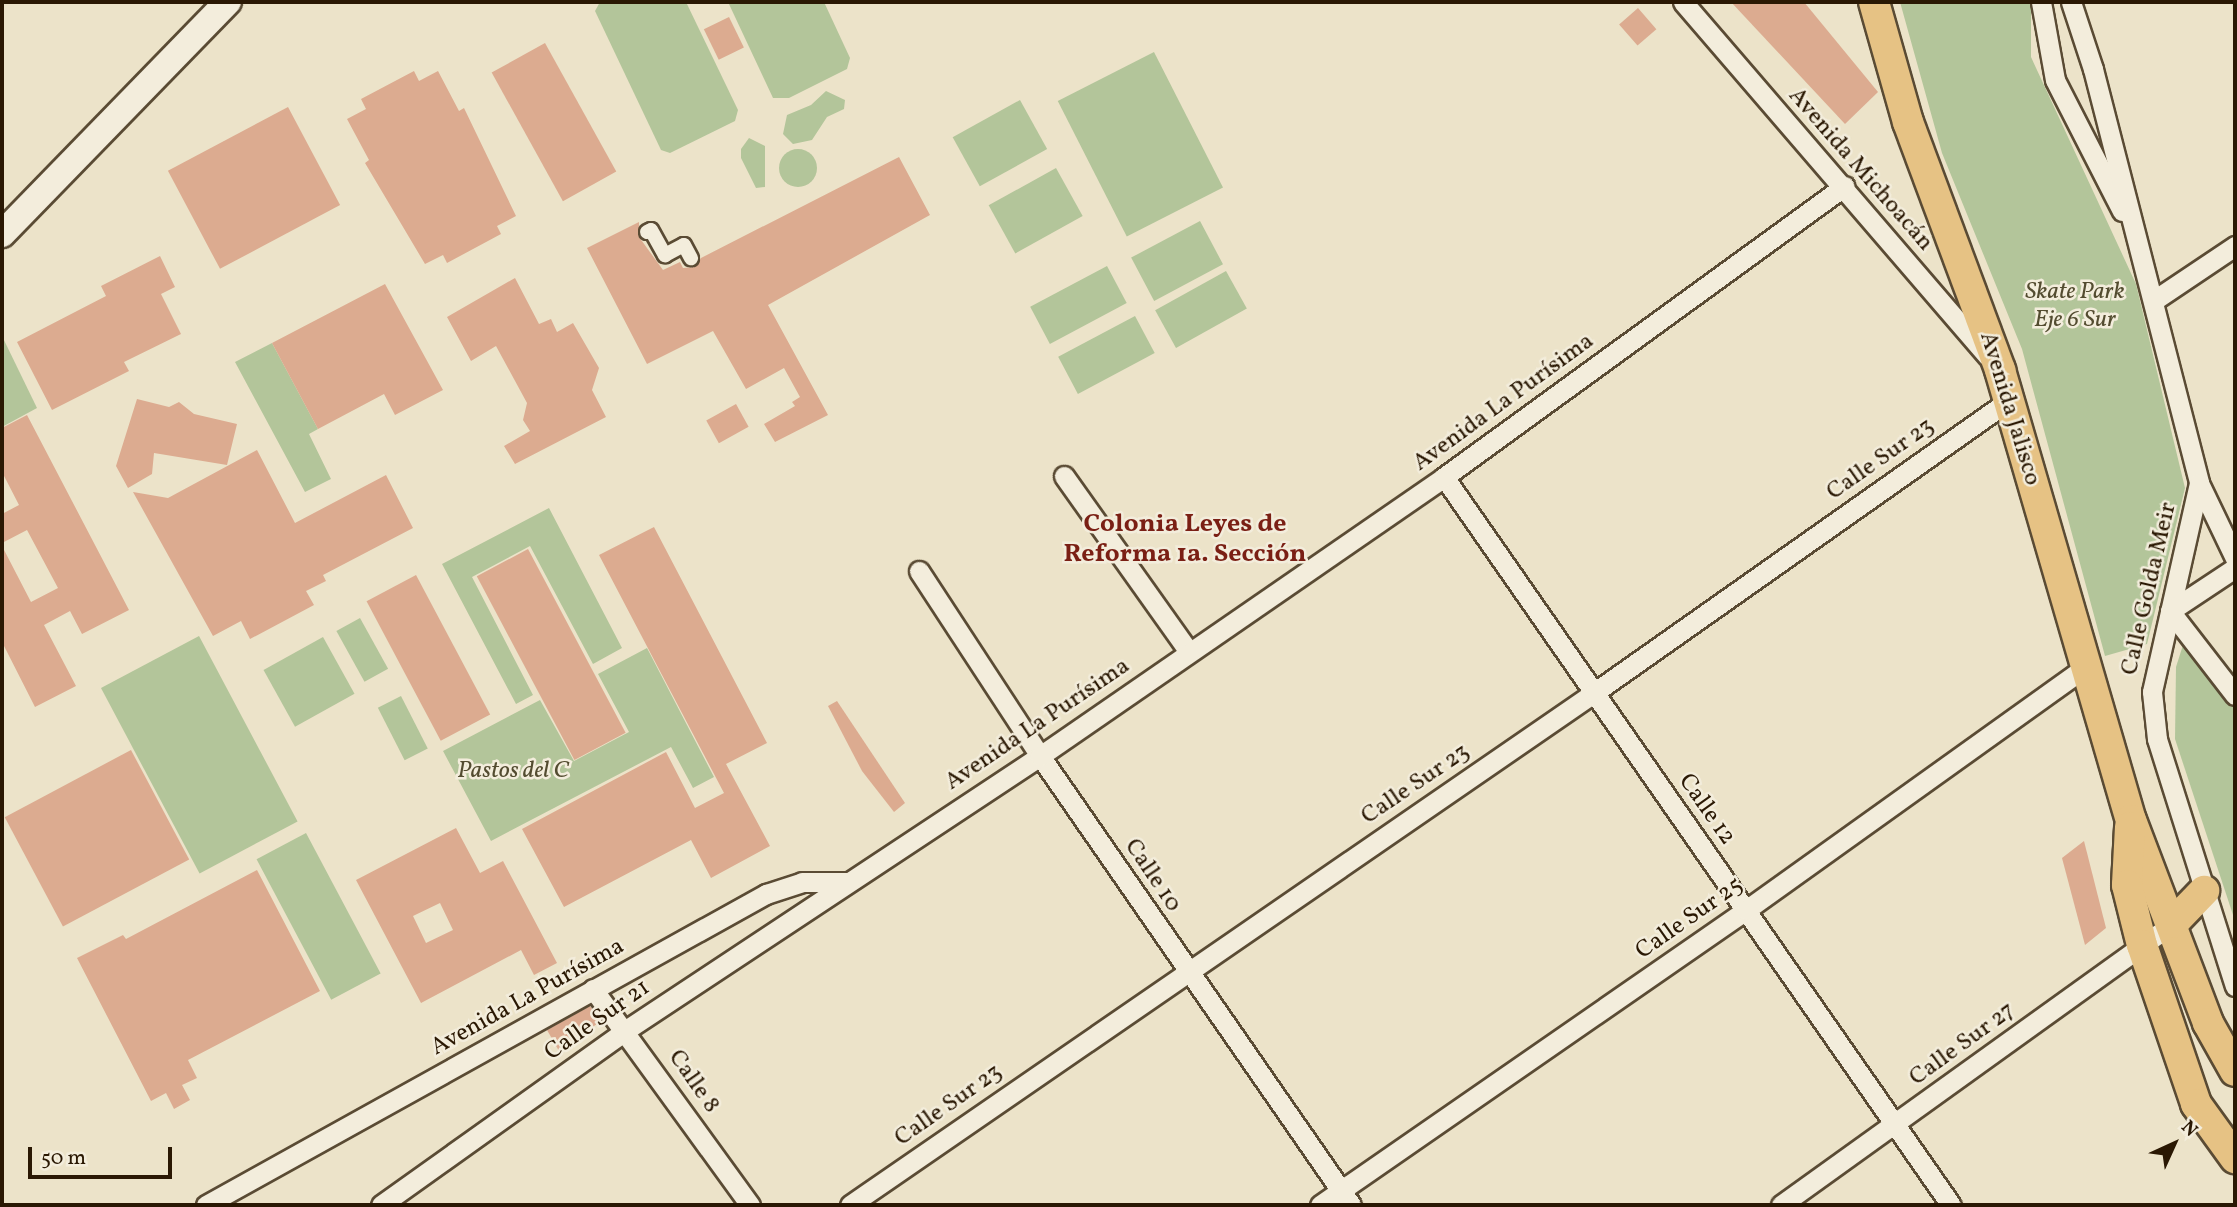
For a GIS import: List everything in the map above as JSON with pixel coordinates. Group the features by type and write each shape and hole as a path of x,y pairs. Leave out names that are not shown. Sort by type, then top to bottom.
{"main road":[{"path":"2,234 228,2"},
{"name":"Avenida Jalisco","path":"1874,2 1908,122 2000,370 2131,820"},
{"path":"2,214 30,204"},
{"path":"2131,820 2173,923 2208,1023 2235,1072"},
{"path":"2131,820 2127,885 2142,945 2196,1104 2235,1158"},
{"path":"2173,923 2204,891"}],"street":[{"name":"Avenida Michoacán","path":"1683,2 2000,370"},
{"name":"Calle Golda Meir","path":"2041,2 2055,80 2137,239"},
{"name":"Calle Golda Meir","path":"2071,2 2137,239 2199,483 2152,692 2157,739 2235,986"},
{"name":"Avenida La Purísima","path":"217,1203 766,894 802,882 847,883 1040,755 1444,477 1844,186"},
{"path":"647,232 651,230 664,256 684,245 691,258"},
{"path":"2153,301 2235,246"},
{"name":"Calle Sur 23","path":"850,1205 1595,692 2008,401"},
{"path":"1065,476 1188,652"},
{"name":"Calle 12","path":"1444,477 1951,1205"},
{"path":"2199,483 2235,558"},
{"path":"2235,568 2170,611 2235,695"},
{"name":"Calle 10","path":"919,571 1040,755 1346,1198"},
{"name":"Calle Sur 25","path":"1320,1205 1346,1198 2085,667"},
{"name":"Calle Sur 21","path":"381,1205 626,1030 847,883"},
{"name":"Calle Sur 27","path":"1781,1205 1896,1126 2173,923"},
{"name":"Calle 8","path":"593,989 626,1030 750,1205"}],"green space":[{"path":"600,2 686,2 738,110 735,121 670,153 661,150 595,11"},
{"path":"728,2 824,2 850,58 847,69 789,98 773,98"},
{"name":"Skate Park Eje 6 Sur","path":"1900,2 2031,2 2031,57 2136,284 2185,488 2147,644 2105,656 2022,349 1942,153"},
{"path":"1154,52 1223,187 1127,236 1058,101"},
{"path":"826,91 845,100 844,109 827,117 812,140 793,144 783,134 787,115 811,105"},
{"path":"1020,100 1047,149 980,186 953,137"},
{"path":"749,138 765,146 765,187 756,188 741,158 741,149"},
{"path":"798,149 812,154 817,168 812,182 798,187 784,182 779,168 784,154"},
{"path":"1056,168 1083,216 1015,253 989,205"},
{"path":"1200,221 1223,264 1154,301 1131,258"},
{"path":"1107,266 1127,303 1050,344 1030,307"},
{"path":"1226,271 1247,309 1176,348 1155,310"},
{"path":"1135,316 1155,353 1078,394 1058,357"},
{"path":"2,336 37,408 2,427"},
{"path":"272,343 318,429 309,434 331,479 305,492 235,362"},
{"path":"549,508 622,648 593,664 530,546 472,577 533,695 516,704 442,564"},
{"path":"360,618 388,669 365,682 336,631"},
{"path":"199,636 298,821 200,874 101,688"},
{"path":"323,637 355,694 295,727 264,670"},
{"path":"2183,645 2206,662 2235,700 2235,921 2175,739 2176,667"},
{"name":"Pastos del C","path":"647,648 714,777 693,788 671,747 491,841 443,751 540,700 574,761 629,732 598,674"},
{"path":"401,696 428,749 405,760 378,708"},
{"path":"306,833 381,973 331,1000 257,859"}],"building":[{"path":"1731,2 1804,2 1878,92 1845,124"},
{"path":"1638,8 1656,29 1638,46 1619,24"},
{"path":"729,17 744,48 719,60 704,29"},
{"path":"545,43 616,172 563,201 492,73"},
{"path":"414,71 419,81 438,71 459,111 464,108 516,216 497,226 501,234 447,263 443,255 425,264 365,163 369,160 347,119 366,109 361,99"},
{"path":"288,107 340,205 220,269 168,171"},
{"path":"899,157 930,215 768,305 828,415 775,442 764,424 795,406 792,402 800,397 784,368 746,389 713,331 647,364 587,248 639,222 639,237 663,270 680,262 683,268 695,267 701,258"},
{"path":"160,256 175,287 161,294 181,334 124,362 129,371 52,410 17,342 106,296 101,286"},
{"path":"515,278 539,324 551,319 557,332 573,323 599,368 592,390 606,417 515,464 504,446 530,431 523,420 527,403 496,346 471,361 447,317"},
{"path":"385,284 443,390 395,415 384,394 318,429 272,343"},
{"path":"137,399 169,407 179,402 194,414 237,424 227,465 154,453 152,474 128,488 116,466"},
{"path":"736,404 749,427 719,443 706,420"},
{"path":"27,415 129,610 82,634 70,611 44,625 76,686 35,707 2,642 2,546 31,602 58,588 27,530 2,543 2,514 19,505 2,472 2,428"},
{"path":"257,450 295,523 386,475 413,528 323,575 326,581 306,591 314,605 250,639 241,621 213,636 133,492 168,498"},
{"path":"654,527 767,743 726,764 770,846 711,878 691,840 564,907 522,829 666,752 695,808 724,793 599,555"},
{"path":"528,549 626,733 574,760 477,576"},
{"path":"416,575 490,715 441,741 367,601"},
{"path":"837,701 905,803 894,812 862,771 828,706"},
{"path":"131,750 189,859 63,927 5,817"},
{"path":"456,828 480,873 503,861 557,963 534,975 521,950 421,1003 356,880","holes":["440,903 453,930 426,943 413,916"]},
{"path":"2084,841 2106,928 2085,945 2062,858"},
{"path":"257,870 320,991 188,1060 197,1078 182,1085 190,1100 174,1109 166,1093 151,1101 77,958 123,935 126,939"},
{"path":"590,1006 601,1021 559,1051 547,1030"}],"district":[{"name":"Colonia Leyes de Reforma 1a. Sección","path":"1185,540"}]}
